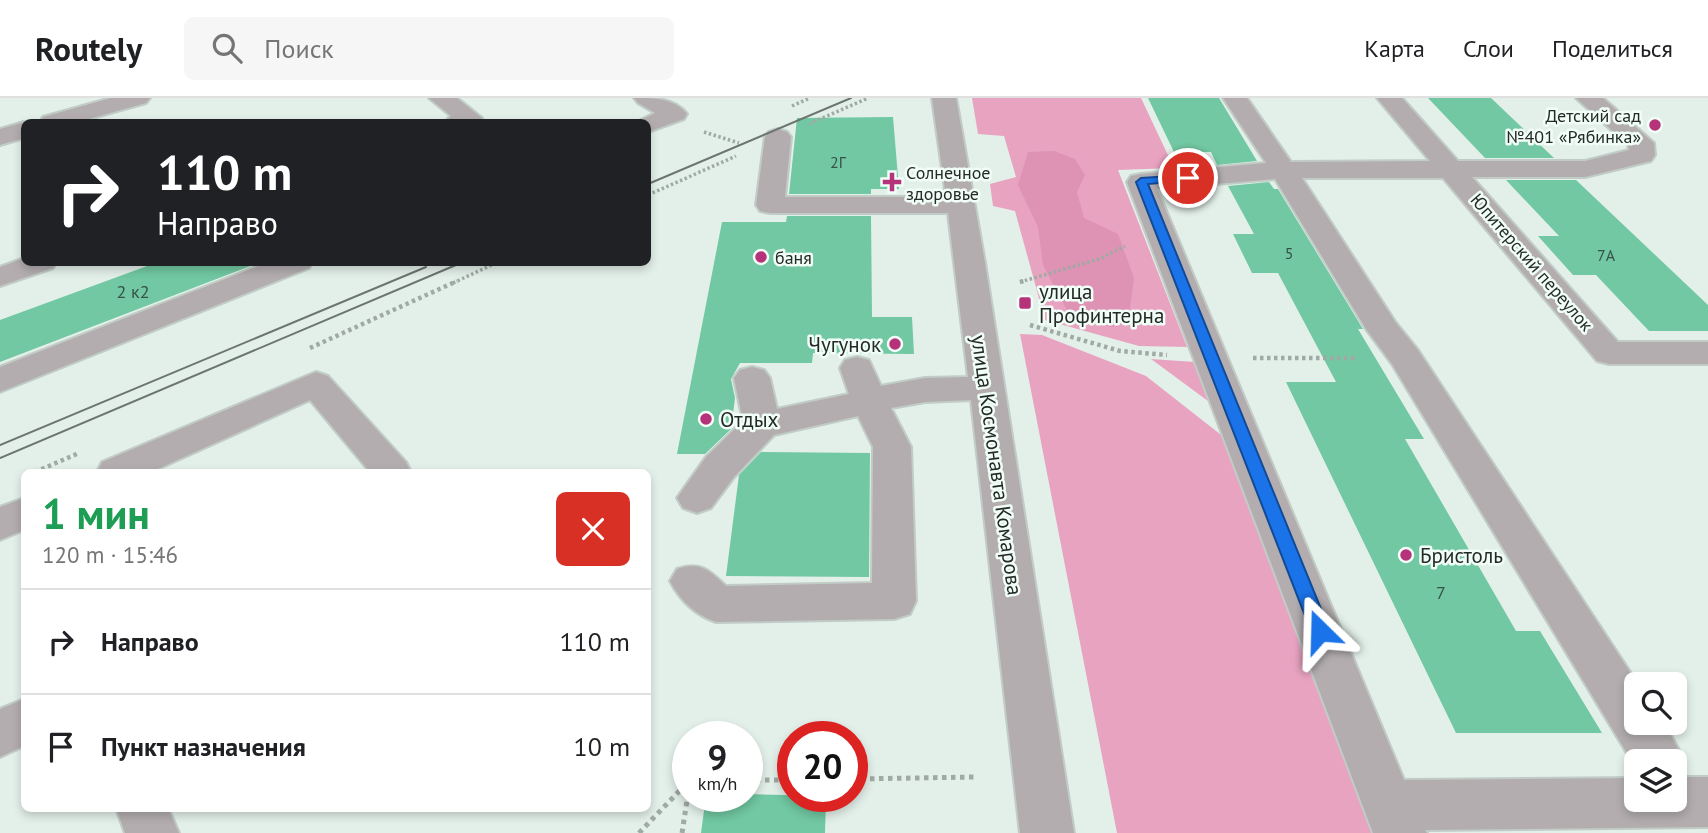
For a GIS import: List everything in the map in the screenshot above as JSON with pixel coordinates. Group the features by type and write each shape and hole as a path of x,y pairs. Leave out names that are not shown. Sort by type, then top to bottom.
{"street":[{"path":"63,119 138,98"},
{"path":"441,98 470,118 467,119"},
{"path":"646,98 675,114 655,122"},
{"name":"улица Космонавта Комарова","path":"944,98 1047,833"},
{"path":"1235,98 1383,329 1406,358 1656,749"},
{"name":"Юпитерский переулок","path":"1389,98 1609,353 1708,353"},
{"path":"1588,98 1641,143 1642,155 1585,169 1282,170 1141,182 1395,819 1624,802"},
{"path":"0,137 21,131"},
{"path":"778,137 770,205 961,205"},
{"path":"0,277 31,266"},
{"path":"0,380 288,266"},
{"path":"752,377 762,424"},
{"path":"123,469 316,384 389,469"},
{"path":"697,498 720,467 762,424 829,412 863,384 925,390 986,388"},
{"path":"692,581 716,604 894,601 892,447 863,384"},
{"path":"0,524 21,514"},
{"path":"0,734 21,723"},
{"path":"144,812 152,833"}],"path":[{"path":"655,122 743,144"},
{"path":"1020,282 1099,258 1159,230"},
{"path":"868,779 976,777"},
{"path":"639,833 672,799"},
{"path":"682,833 685,812"}],"shaded area":[{"path":"972,98 1141,98 1174,168 1118,170 1187,347 1139,346 1045,320 1015,211 993,206 990,184 1016,177 1004,136 978,134"},
{"path":"1054,151 1075,159 1085,175 1077,192 1084,218 1118,234 1134,278 1130,308 1113,327 1072,320 1043,265 1038,227 1018,185 1028,152"},
{"path":"1020,334 1042,335 1146,376 1225,438 1378,833 1117,833"},
{"path":"1151,359 1195,362 1208,401"}],"building":[{"path":"1148,98 1219,98 1257,161 1217,165 1211,152 1174,152"},
{"path":"1428,98 1491,98 1554,158 1485,158"},
{"path":"893,117 899,189 871,189 871,194 789,194 797,118"},
{"path":"1506,180 1576,180 1708,305 1708,331 1649,331 1596,275 1573,275 1538,236 1559,236"},
{"path":"1269,182 1274,189 1278,189 1363,329 1358,329 1424,439 1405,439 1516,631 1540,631 1602,733 1456,733 1286,382 1336,382 1278,273 1252,273 1233,234 1254,234 1228,186"},
{"name":"баня","path":"787,216 871,216 872,317 912,317 914,354 813,353 812,363 740,363 731,379 735,398 731,429 705,454 677,454 722,222 786,222"},
{"path":"147,266 250,266 0,362 0,320"},
{"path":"761,452 870,453 869,577 726,576 739,475"},
{"path":"763,794 777,795 777,812 826,812 825,833 701,833 704,812 763,812"}],"tram line":[{"path":"651,183 851,98"},
{"path":"0,458 454,266"},
{"path":"0,445 426,267"}],"place":[{"name":"Детский сад №401 «Рябинка»","path":"1655,125"},
{"name":"Солнечное здоровье","path":"892,182"},
{"name":"баня","path":"761,257"},
{"name":"улица Профинтерна","path":"1025,303"},
{"name":"Чугунок","path":"895,344"},
{"name":"Отдых","path":"706,419"},
{"name":"Бристоль","path":"1406,555"}],"route":[{"path":"1188,178 1141,182 1320,631"}]}
